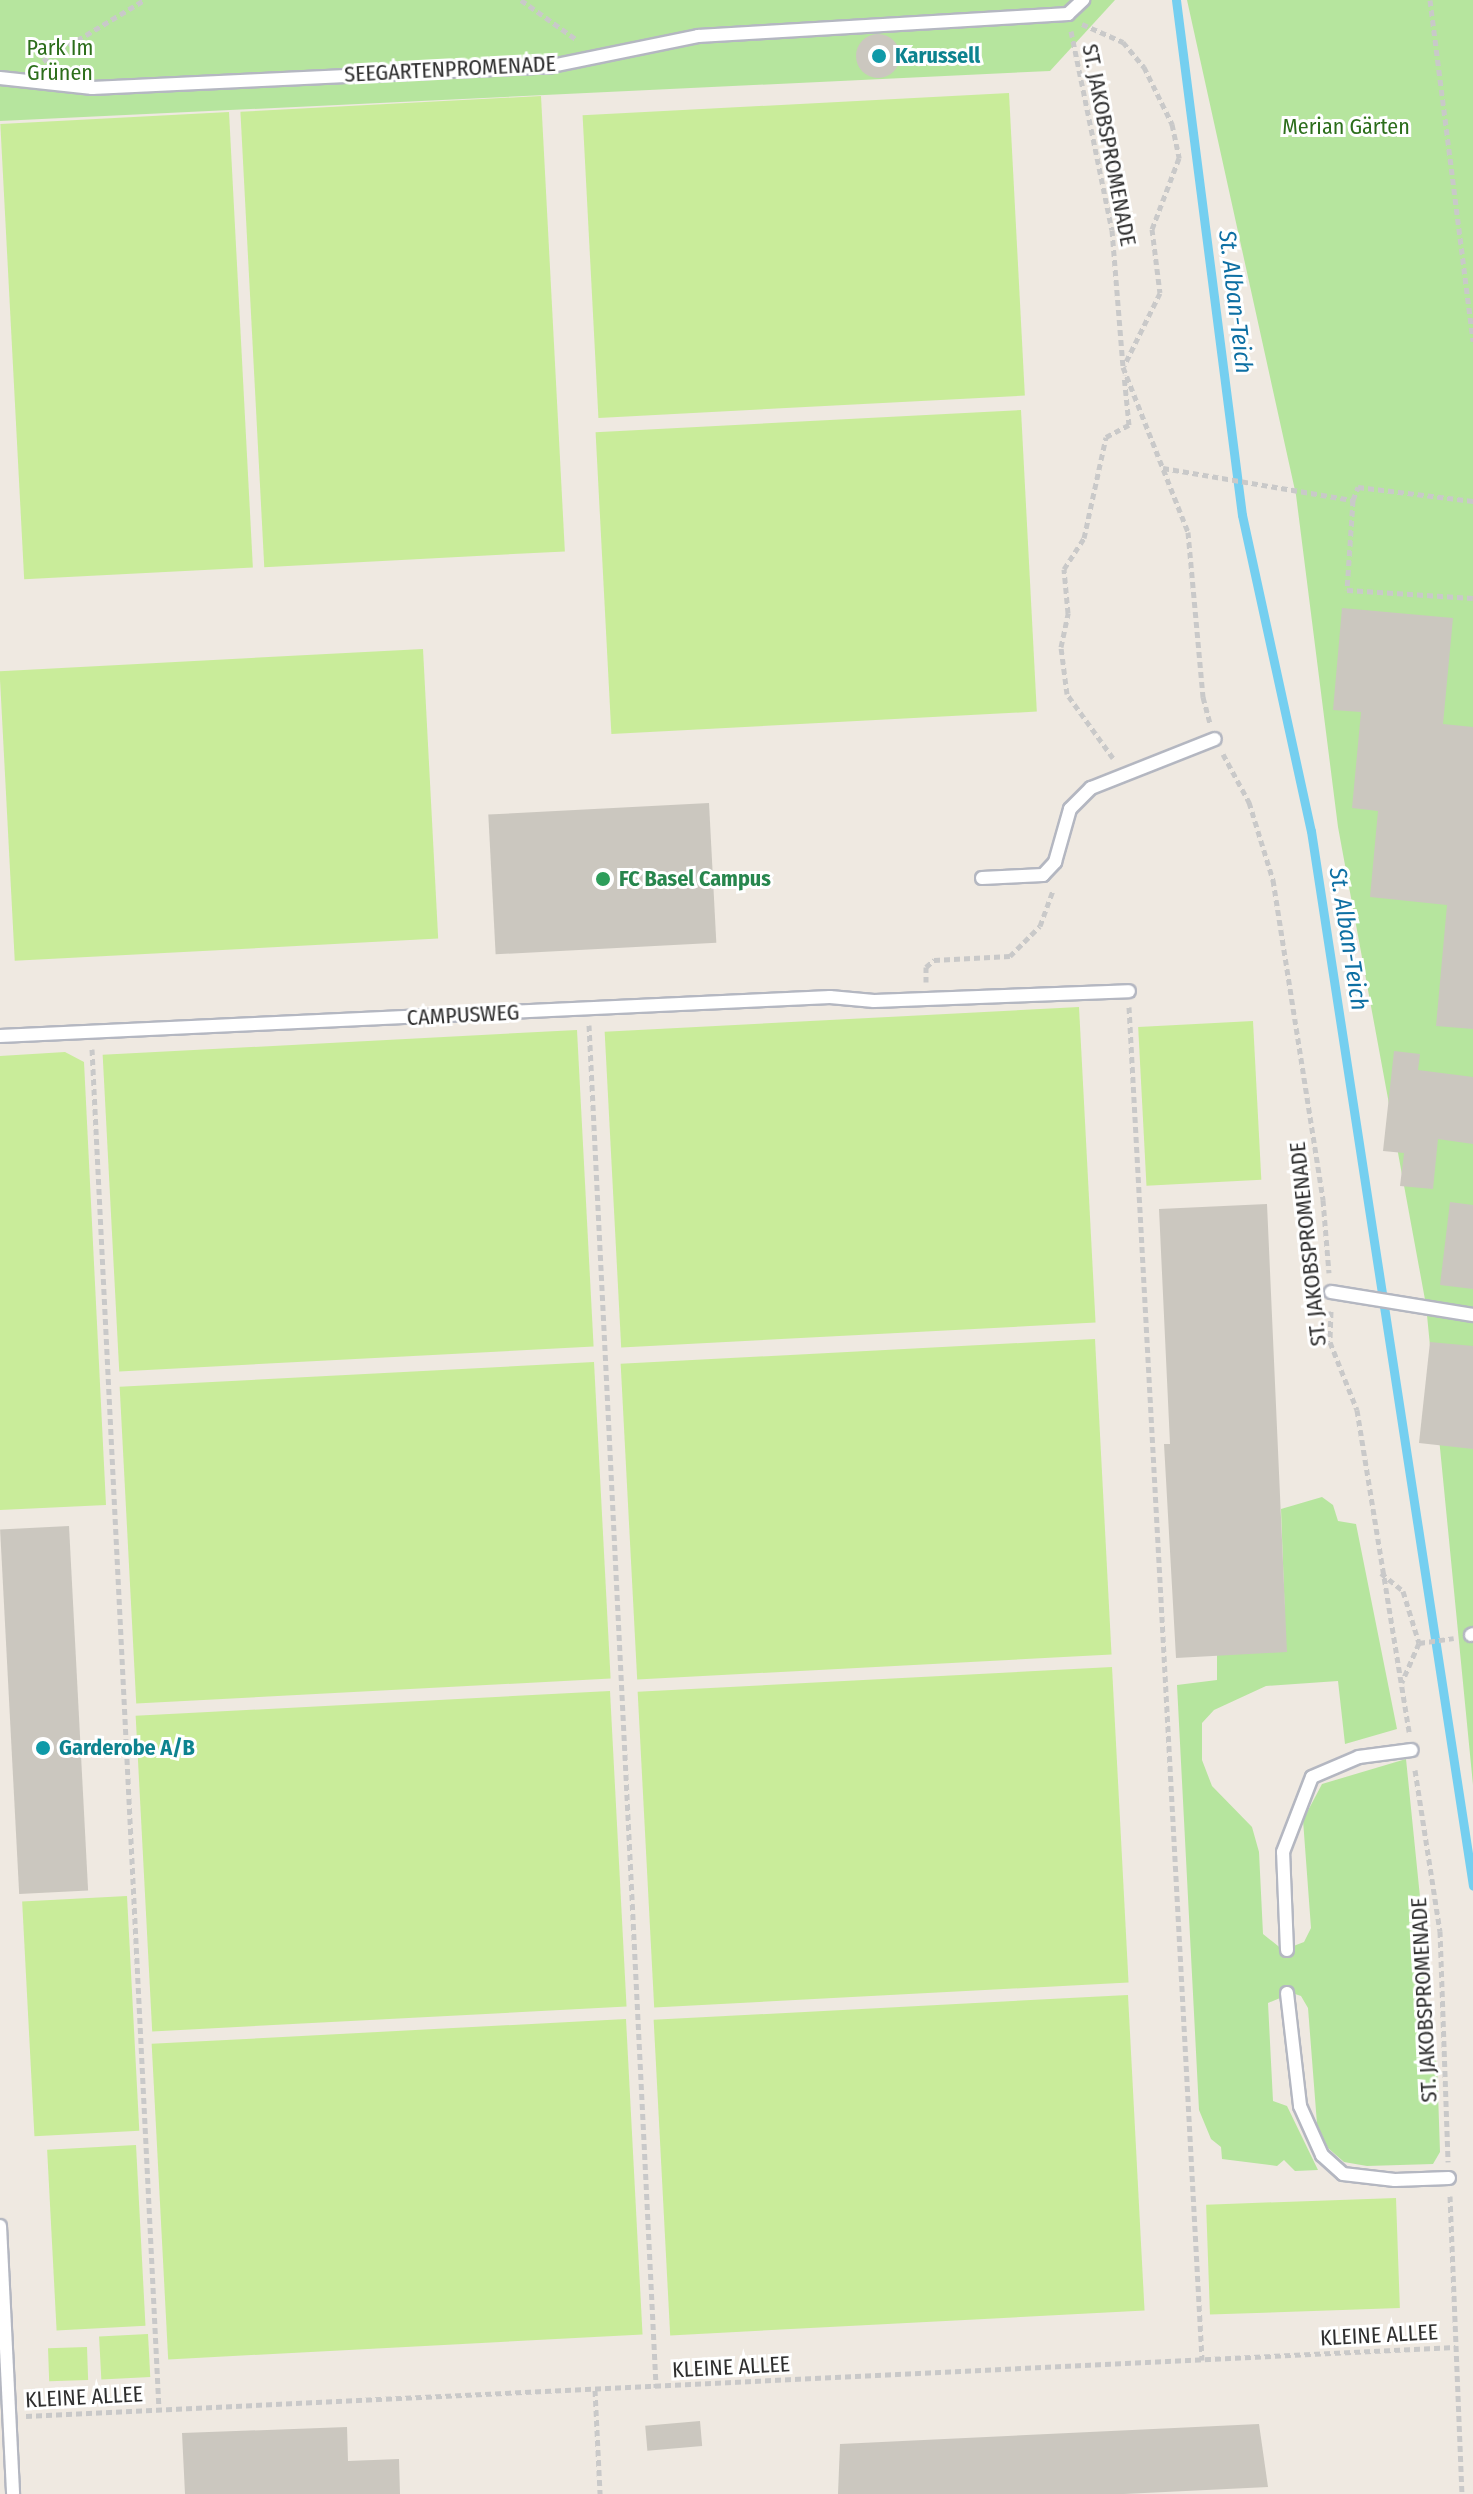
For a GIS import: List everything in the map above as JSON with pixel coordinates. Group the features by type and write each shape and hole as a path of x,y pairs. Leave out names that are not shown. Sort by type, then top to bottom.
{"lane":[{"path":"1068,14 1083,0"},
{"name":"SEEGARTENPROMENADE","path":"0,78 92,88 552,66 598,54 698,36 1068,14"},
{"path":"982,878 1043,875 1055,862 1070,809 1091,788 1215,739"},
{"name":"CAMPUSWEG","path":"0,1036 830,997 926,999 1129,991"},
{"path":"1331,1292 1408,1302 1473,1315"},
{"path":"1287,1950 1283,1852 1312,1777 1359,1757 1412,1750"},
{"path":"1287,1993 1300,2106 1322,2155 1343,2174 1395,2180 1449,2178"},
{"path":"0,2226 6,2410 13,2494"}],"path":[{"path":"21,81 34,67 144,0"},
{"path":"521,0 598,54"},
{"path":"1430,0 1473,341"},
{"path":"1068,14 1095,33 1123,42 1144,67 1172,124 1179,158 1152,229 1160,293 1123,367 1129,425 1106,437 1084,538 1064,569 1068,613 1061,647 1067,694 1124,774"},
{"name":"ST. JAKOBSPROMENADE","path":"1068,14 1112,230 1123,367 1188,532 1203,697 1215,739 1249,802 1273,880 1323,1200 1331,1292 1330,1342 1357,1410 1380,1572 1412,1750 1440,1931 1462,2494"},
{"path":"1163,468 1353,500"},
{"path":"1473,501 1358,487 1353,500 1347,590 1473,598"},
{"path":"926,999 926,967 934,960 1010,956 1029,939 1040,926 1054,889 1055,862"},
{"path":"1129,991 1202,2360"},
{"path":"588,1008 656,2387"},
{"path":"91,1032 159,2409"},
{"path":"1380,1572 1403,1591 1419,1643 1400,1685"},
{"path":"1419,1643 1472,1634"},
{"name":"KLEINE ALLEE","path":"6,2410 159,2409 1455,2347"},
{"path":"595,2390 600,2494"}],"green space":[{"name":"Park Im Grünen","path":"0,0 1115,0 1050,71 0,121"},
{"name":"Merian Gärten","path":"1187,0 1473,0 1473,1785 1426,1305 1338,827 1296,495"},
{"path":"1009,93 1025,396 598,418 583,115"},
{"path":"541,96 565,551 264,567 240,112"},
{"path":"229,112 253,567 24,579 0,124"},
{"path":"1021,410 1037,712 611,734 596,432"},
{"path":"423,649 438,939 15,961 0,671"},
{"path":"1079,1007 1096,1323 621,1347 605,1032"},
{"path":"1253,1021 1261,1180 1146,1186 1138,1027"},
{"path":"577,1030 594,1347 119,1371 103,1055"},
{"path":"65,1052 84,1062 106,1505 0,1510 0,1056"},
{"path":"1095,1339 1112,1655 637,1679 621,1364"},
{"path":"594,1362 611,1679 136,1703 120,1387"},
{"path":"1322,1497 1333,1505 1338,1521 1356,1524 1397,1729 1345,1744 1338,1681 1266,1686 1214,1710 1202,1723 1202,1760 1212,1786 1252,1827 1259,1852 1263,1934 1283,1950 1304,1942 1311,1928 1303,1820 1322,1784 1406,1759 1427,1966 1420,1993 1423,2036 1437,2063 1440,2152 1433,2164 1367,2166 1344,2162 1328,2148 1317,2124 1308,2008 1301,1996 1292,1993 1268,2003 1273,2101 1287,2106 1318,2170 1295,2171 1284,2160 1277,2166 1222,2159 1221,2147 1211,2139 1199,2110 1177,1685 1217,1680 1217,1655 1285,1619 1281,1509"},
{"path":"1112,1667 1129,1983 654,2007 638,1692"},
{"path":"610,1691 627,2007 152,2031 136,1716"},
{"path":"127,1896 139,2131 34,2136 22,1901"},
{"path":"1128,1995 1145,2311 670,2335 654,2020"},
{"path":"626,2019 643,2335 168,2359 152,2044"},
{"path":"136,2145 145,2326 57,2330 47,2150"},
{"path":"1396,2198 1400,2308 1210,2315 1206,2205"},
{"path":"148,2334 150,2377 101,2380 99,2337"},
{"path":"87,2347 88,2380 49,2381 48,2348"}],"building":[{"name":"Karussell","path":"878,34 894,40 900,56 894,72 878,78 862,72 856,56 862,40"},
{"path":"1342,608 1453,618 1443,724 1473,727 1473,1029 1436,1026 1447,905 1370,897 1378,811 1352,808 1361,712 1333,710"},
{"name":"FC Basel Campus","path":"709,803 716,943 496,954 488,815"},
{"path":"1394,1051 1420,1054 1418,1070 1473,1077 1473,1144 1438,1139 1433,1189 1400,1186 1404,1153 1383,1151"},
{"path":"1450,1202 1473,1205 1473,1289 1440,1285"},
{"path":"1267,1204 1287,1652 1176,1658 1164,1444 1170,1444 1159,1209"},
{"path":"1430,1342 1473,1346 1473,1449 1419,1443"},
{"name":"Garderobe A/B","path":"69,1526 88,1890 19,1894 0,1530"},
{"path":"700,2421 702,2446 647,2451 645,2426"},
{"path":"1259,2424 1268,2487 1124,2494 838,2494 840,2444"},
{"path":"347,2427 348,2461 399,2459 400,2494 185,2494 182,2433"}],"waterway":[{"name":"St. Alban-Teich","path":"1176,0 1242,515 1311,831 1473,1886"}],"place":[{"name":"Karussell","path":"879,56"},
{"name":"FC Basel Campus","path":"603,879"},
{"name":"Garderobe A/B","path":"43,1748"}]}
